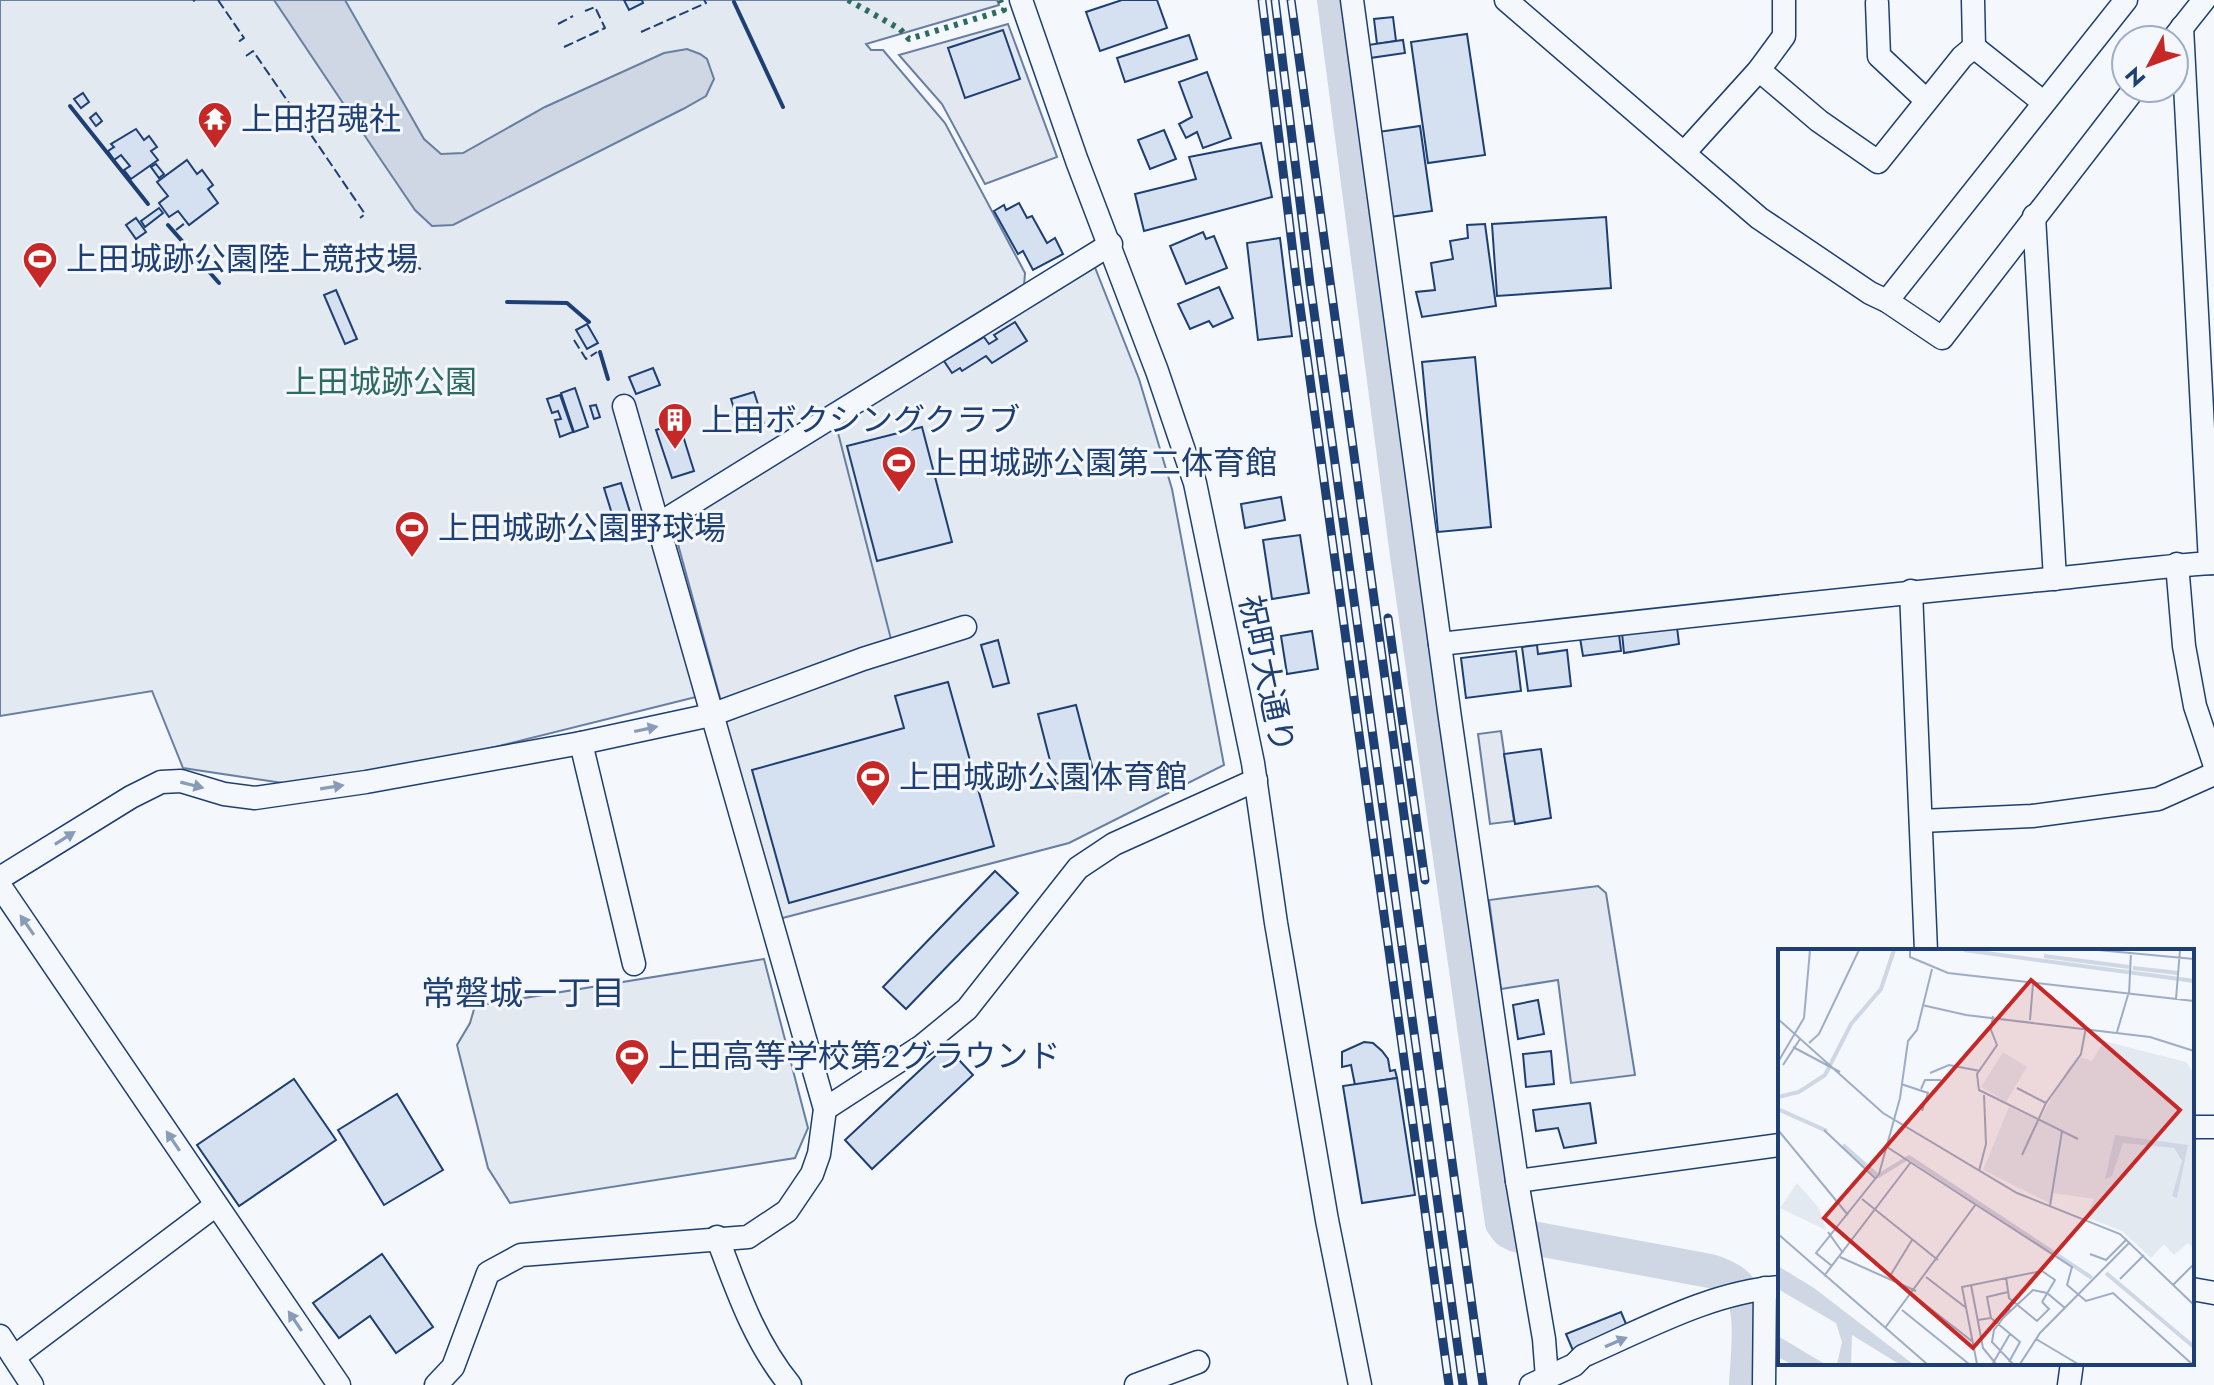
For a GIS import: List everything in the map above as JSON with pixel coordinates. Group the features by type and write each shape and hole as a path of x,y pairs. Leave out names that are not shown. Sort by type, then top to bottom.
{"street":[{"name":"祝町大通り","path":"1021,0 1195,483 1256,780 1278,939 1327,1220 1360,1385"},
{"path":"1352,0 1517,1181 1544,1339 1539,1381"},
{"path":"1506,0 1759,218 1942,338 2122,104"},
{"path":"1684,153 1759,70 1784,36 1784,0"},
{"path":"1973,0 1974,47"},
{"path":"1887,301 2126,0"},
{"path":"2185,24 2204,0"},
{"path":"1876,1 1879,56 1926,100"},
{"path":"1759,70 1819,121 1878,162 1926,100 1974,47"},
{"path":"1974,47 2043,102"},
{"path":"1440,644 1911,591 2212,563 2182,104"},
{"path":"2034,216 2055,579"},
{"path":"657,525 1111,244"},
{"path":"436,1385 453,1367 488,1273 502,1264 521,1255 668,1244 717,1237 748,1237 787,1211 812,1174 819,1154 825,1109 624,406"},
{"path":"2177,564 2184,646 2192,691 2214,763"},
{"path":"1911,591 1926,949"},
{"path":"0,878 131,797 161,782 181,781 224,794 255,798 366,782 581,743 711,715 863,659 965,627"},
{"path":"581,743 634,964"},
{"path":"1921,821 2032,816 2158,799 2214,774"},
{"path":"825,1109 922,1046 967,1009 1078,868 1114,844 1256,780"},
{"path":"0,886 339,1385"},
{"path":"1517,1181 1778,1145"},
{"path":"14,1357 216,1205"},
{"path":"717,1237 752,1329 790,1385"},
{"path":"1539,1381 1574,1365 1583,1356 1675,1316 1725,1298 1767,1289 1764,1385"},
{"path":"2194,1289 2214,1293"},
{"path":"0,1336 32,1385"},
{"path":"1136,1385 1198,1362"},
{"path":"2069,1385 2072,1365"}],"green space":[{"name":"上田城跡公園","path":"0,0 997,0 999,5 866,44 871,50 883,50 945,123 1025,273 1024,286 1094,265 1139,379 1172,489 1224,765 1069,843 775,920 712,693 370,778 283,783 183,768 152,691 0,716"},
{"name":"上田高等学校第2グラウンド","path":"764,959 808,1128 795,1158 510,1203 488,1168 457,1045 470,1023 475,1006"}],"shaded area":[{"path":"274,0 345,0 424,139 441,154 463,153 545,107 664,53 687,49 700,54 707,59 714,79 706,96 683,109 453,225 432,226 415,210"},
{"path":"1008,24 1057,157 985,184 942,104 899,55"},
{"path":"836,425 892,643 722,705 676,537 680,523"},
{"path":"1501,731 1514,821 1490,824 1478,734"},
{"path":"1598,886 1606,893 1635,1075 1571,1083 1558,980 1501,989 1489,900"}],"building":[{"path":"624,0 642,0 643,3 629,10"},
{"path":"1122,0 1157,0 1167,28 1100,51 1086,12"},
{"path":"1393,17 1396,41 1377,44 1374,19"},
{"path":"1003,30 1020,79 965,98 948,48"},
{"path":"1467,34 1485,155 1428,163 1411,42"},
{"path":"1189,35 1197,59 1125,82 1117,58"},
{"path":"1403,40 1405,53 1370,58 1368,45"},
{"path":"1207,72 1231,138 1203,148 1197,132 1186,138 1179,124 1192,117 1179,82"},
{"path":"83,93 89,102 81,108 74,99"},
{"path":"96,113 102,121 96,126 90,118"},
{"path":"1420,126 1432,211 1390,217 1378,132"},
{"path":"136,129 144,140 149,136 157,147 151,151 158,160 131,179 124,170 130,166 121,155 114,160 108,151 114,147 111,144"},
{"path":"1164,130 1176,159 1150,169 1138,140"},
{"path":"1261,143 1272,197 1144,231 1135,194 1196,179 1189,157"},
{"path":"187,160 197,174 202,170 213,185 208,189 218,203 189,225 178,211 169,217 159,203 168,196 157,182"},
{"path":"156,164 164,174 159,178 151,167"},
{"path":"1019,203 1027,218 1032,216 1047,243 1055,238 1063,254 1033,270 1023,251 1018,254 994,211 1004,205 1006,210"},
{"path":"159,208 163,213 145,227 141,221"},
{"path":"1606,217 1611,288 1497,296 1492,224"},
{"path":"136,218 146,232 136,239 126,225"},
{"path":"1485,224 1496,306 1422,317 1416,292 1435,290 1431,263 1453,259 1450,241 1468,238 1467,225"},
{"path":"1203,232 1206,239 1214,236 1227,268 1186,284 1170,246"},
{"path":"1280,238 1292,336 1258,340 1247,243"},
{"path":"1219,287 1233,318 1213,327 1209,321 1190,329 1178,304"},
{"path":"336,290 357,339 345,344 324,295"},
{"path":"1015,322 1027,341 992,363 986,356 962,371 960,368 952,373 944,361 984,337 989,344 997,339 994,335"},
{"path":"587,324 598,343 587,349 576,330"},
{"path":"1475,357 1491,527 1438,532 1422,362"},
{"path":"653,368 660,385 636,394 629,377"},
{"path":"575,388 588,427 574,432 561,393"},
{"path":"754,392 764,423 741,430 731,399"},
{"path":"560,395 573,432 560,437 555,420 561,419 558,411 552,413 547,399"},
{"path":"596,405 600,417 594,419 590,406"},
{"name":"上田ボクシングクラブ","path":"679,423 694,471 672,478 656,430"},
{"name":"上田城跡公園第二体育館","path":"922,427 952,542 877,561 847,446"},
{"path":"621,483 634,525 617,530 604,488"},
{"path":"1281,497 1285,520 1245,528 1241,504"},
{"path":"1300,535 1309,593 1272,599 1263,540"},
{"path":"1677,627 1679,644 1624,653 1622,633"},
{"path":"1312,631 1318,669 1287,674 1281,636"},
{"path":"1619,634 1621,651 1583,656 1580,638"},
{"path":"998,640 1009,683 993,687 981,645"},
{"path":"1537,645 1538,654 1567,650 1571,686 1528,691 1522,647"},
{"path":"1516,651 1521,691 1466,698 1461,658"},
{"name":"上田城跡公園体育館","path":"948,682 994,846 789,903 752,770 904,728 895,696"},
{"path":"1076,705 1094,774 1056,784 1038,714"},
{"path":"1541,749 1551,818 1515,824 1504,754"},
{"path":"995,871 1018,893 906,1009 883,987"},
{"path":"1538,1000 1544,1034 1518,1039 1513,1005"},
{"path":"1364,1042 1373,1043 1382,1051 1388,1059 1390,1071 1395,1070 1397,1078 1355,1085 1351,1065 1342,1067 1342,1052"},
{"path":"946,1046 973,1075 872,1169 845,1140"},
{"path":"1551,1051 1554,1084 1526,1087 1523,1054"},
{"path":"1397,1078 1415,1195 1362,1203 1343,1086"},
{"path":"294,1079 336,1140 239,1206 197,1145"},
{"path":"397,1094 443,1170 384,1205 338,1130"},
{"path":"1590,1103 1596,1143 1564,1148 1558,1128 1536,1131 1533,1110"},
{"path":"382,1254 433,1327 396,1353 370,1316 339,1338 313,1303"},
{"path":"1621,1312 1629,1331 1574,1353 1566,1334"}],"waterway":[{"path":"1334,0 1407,555 1502,1223 1516,1235 1710,1271 1732,1281 1738,1286 1747,1307 1746,1385"}],"railway":[{"path":"1262,0 1297,285 1449,1385"},
{"path":"1275,0 1310,283 1463,1385"},
{"path":"1291,0 1483,1385"},
{"path":"1388,618 1425,880"}],"hedge":[{"path":"848,0 900,29 909,39 1004,10 1000,0"}],"fence":[{"path":"218,0 244,38 238,42"},
{"path":"641,32 706,3 704,0"},
{"path":"564,47 605,28 595,7 585,11"},
{"path":"558,24 573,16"},
{"path":"246,56 253,51 291,106"},
{"path":"303,123 365,214 360,218"},
{"path":"176,230 185,223"},
{"path":"365,252 386,248 398,261 421,269"},
{"path":"574,340 586,359 597,352"}],"wall":[{"path":"734,2 783,107"},
{"path":"70,106 148,204"},
{"path":"168,225 219,283"},
{"path":"507,302 567,303 589,322"},
{"path":"600,352 608,379"}],"place":[{"name":"上田招魂社","path":"215,150"},
{"name":"上田城跡公園陸上競技場","path":"40,290"},
{"name":"上田ボクシングクラブ","path":"675,451"},
{"name":"上田城跡公園第二体育館","path":"899,494"},
{"name":"上田城跡公園野球場","path":"412,559"},
{"name":"上田城跡公園体育館","path":"873,808"},
{"name":"上田高等学校第2グラウンド","path":"632,1087"}],"district":[{"name":"常磐城一丁目","path":"523,993"}]}
